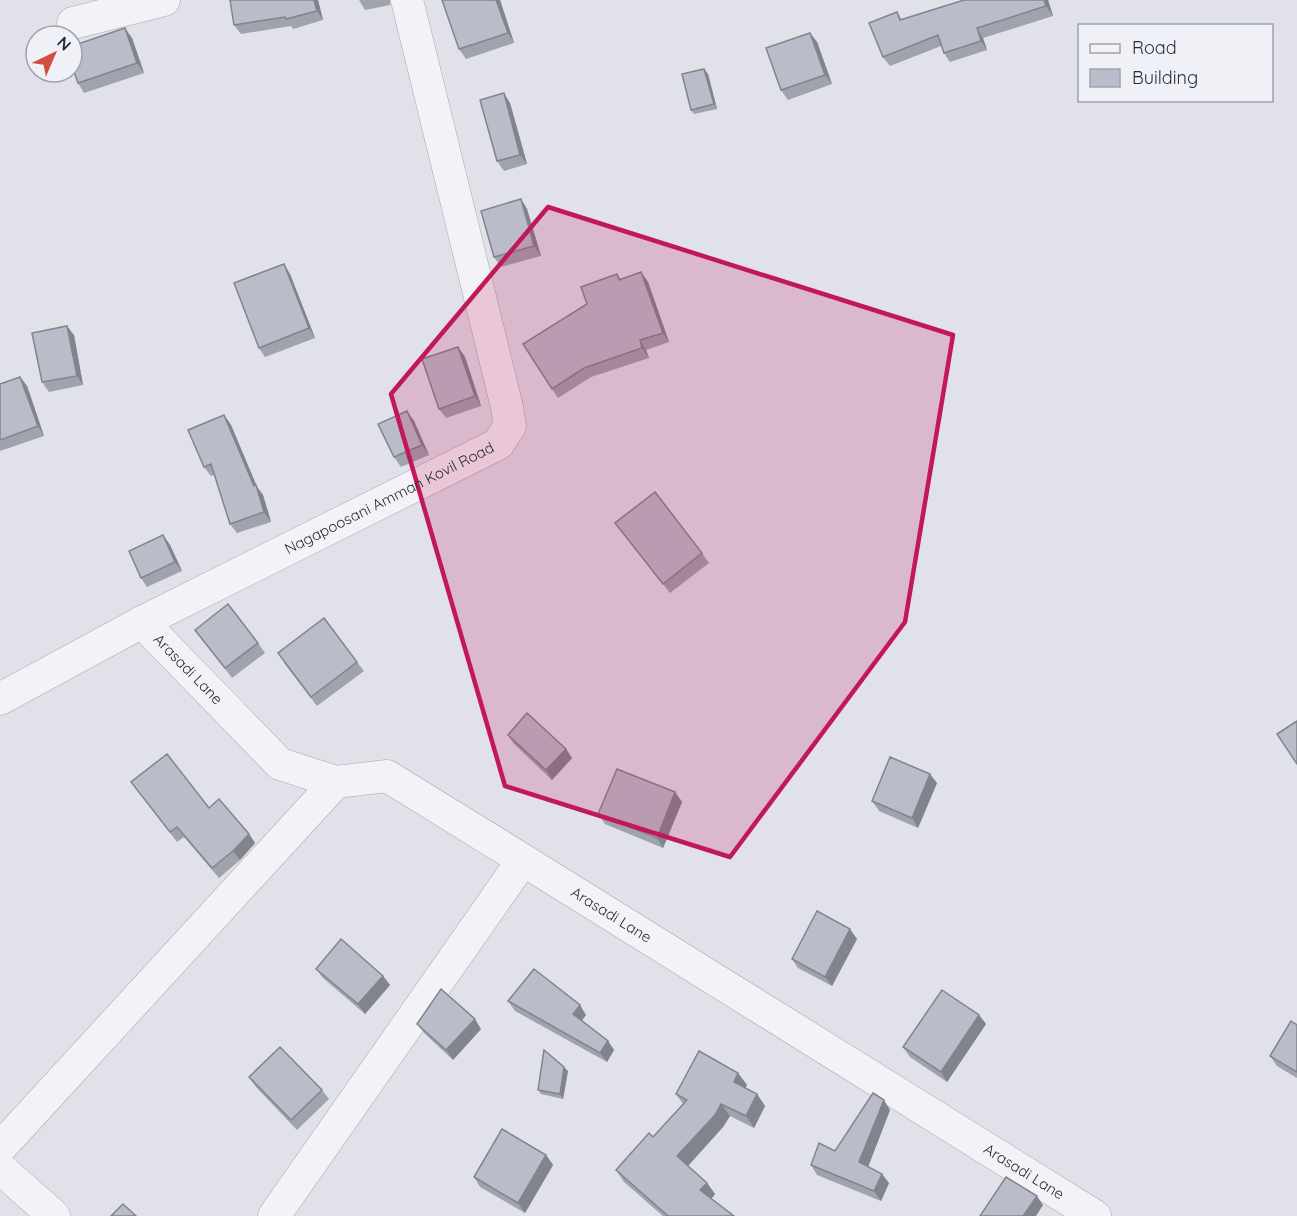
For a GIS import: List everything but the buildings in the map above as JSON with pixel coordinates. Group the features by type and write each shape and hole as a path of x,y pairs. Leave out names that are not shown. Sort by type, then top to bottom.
{"street":[{"path":"73,23 164,0"},
{"name":"Nagapoosani Amman Kovil Road","path":"1,694 498,444 510,426 407,0"},
{"name":"Arasadi Lane","path":"142,622 280,764 336,782 387,776 1095,1216"},
{"path":"0,1148 336,782"},
{"path":"274,1216 523,860"},
{"path":"0,1168 54,1216"}],"highlighted area":[{"path":"548,207 953,335 905,622 730,857 505,786 391,394"}]}
